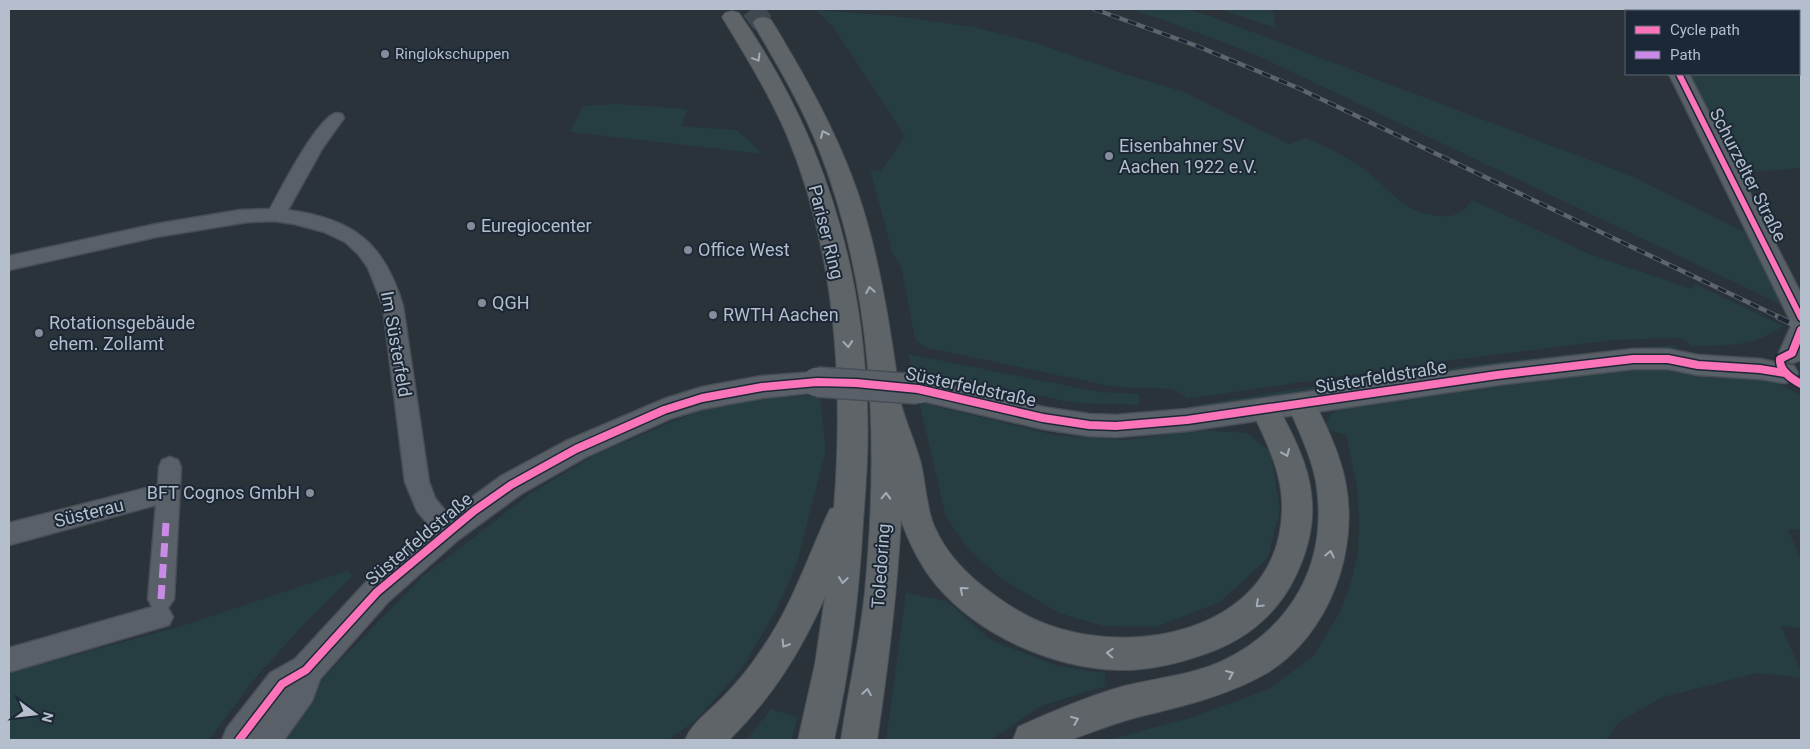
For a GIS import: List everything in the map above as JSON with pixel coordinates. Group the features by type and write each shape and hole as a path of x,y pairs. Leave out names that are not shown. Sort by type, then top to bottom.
{"highway":[{"name":"Pariser Ring","path":"732,17 774,85 790,118 804,152 826,222 840,288 847,336 853,403 850,496"},
{"name":"Pariser Ring","path":"763,23 814,112 843,184 856,223 868,274 882,362 883,390"},
{"path":"883,390 906,463 915,512 921,531 942,567 957,585 996,616 1023,631 1053,643 1076,649 1105,653 1160,652 1190,645 1220,633 1244,618 1264,599 1278,580 1288,560 1295,536 1297,492 1288,456 1265,409"},
{"name":"Toledoring","path":"859,740 873,656 881,586 886,498 886,433 883,390"},
{"path":"1031,740 1077,718 1112,707 1174,692 1230,674 1254,662 1280,643 1299,622 1314,600 1326,572 1332,545 1333,517 1332,492 1326,468 1301,404"},
{"path":"703,740 727,719 763,677 788,639 807,601 850,496"},
{"name":"Toledoring","path":"816,740 844,577 850,496"}],"street":[{"name":"Schurzelter Straße","path":"1680,75 1801,318"},
{"path":"276,215 314,147 336,118"},
{"name":"Im Süsterfeld","path":"9,263 148,231 247,215 276,215 330,227 347,235 359,243 387,285 393,306 417,482 433,515 448,530"},
{"name":"Süsterfeldstraße","path":"239,740 282,684 306,670 377,592 448,530 511,485 547,464 602,436 664,410 702,398 762,387 817,382 918,388 1043,418 1088,425 1145,425 1516,372 1633,359 1668,359 1698,365 1760,369 1794,359"},
{"path":"9,660 161,608 170,467"},
{"name":"Süsterau","path":"9,534 168,492"},
{"name":"Süsterfeldstraße","path":"264,740 300,690 306,670"}],"green space":[{"path":"1128,9 1185,9 1210,16 1629,175 1745,232 1782,305 1256,55 1164,20"},
{"path":"1219,9 1273,9 1276,28"},
{"path":"1746,9 1801,9 1801,46 1800,10"},
{"path":"816,10 896,16 974,27 1036,43 1184,92 1289,144 1306,138 1313,141 1361,167 1396,198 1415,210 1426,214 1450,216 1462,211 1472,200 1592,255 1692,289 1695,284 1783,326 1760,338 1739,344 1691,346 1683,338 1613,340 1445,361 1187,399 1171,389 1114,387 928,348 917,342 914,334 901,267 892,252 870,169 881,171 905,136 833,27"},
{"path":"1800,63 1801,168 1754,172 1739,165 1690,75 1800,75"},
{"path":"617,104 688,109 681,126 737,130 763,154 570,132 583,106"},
{"path":"1675,345 1679,348 1625,353 1194,410 1191,406 1311,387 1493,362"},
{"path":"908,354 1100,392 1139,394 1139,405 1076,403 913,371"},
{"path":"1615,369 1696,370 1700,376 1727,375 1776,381 1801,396 1801,530 1788,529 1801,559 1801,628 1781,626 1801,671 1801,678 1758,673 1663,697 1619,722 1606,740 1107,740 1193,717 1269,689 1314,655 1340,612 1350,585 1358,553 1359,519 1357,488 1346,435 1324,429 1330,415 1342,407 1434,391"},
{"path":"820,395 826,450 797,563 776,611 742,669 695,721 668,740 279,740 327,674 423,576 531,493 598,453 705,408 760,398"},
{"path":"919,402 1055,435 1124,440 1201,430 1247,433 1271,452 1280,510 1268,558 1220,602 1156,627 1103,626 1059,613 1003,580 970,551 946,517"},
{"path":"347,571 353,576 307,621 257,676 209,740 9,740 9,673 181,626"},
{"path":"906,593 947,601 991,640 1058,666 1105,673 1106,686 1041,706 991,740 886,740"},
{"path":"771,709 798,717 791,740 746,740"}],"tunnel":[{"path":"752,9 763,23"}],"railway":[{"path":"1094,9 1197,46 1298,88 1781,318"},
{"path":"1778,317 1801,328"}],"marked path":[{"path":"161,599 166,523"}],"cycle path":[{"path":"1680,75 1801,318"},
{"path":"1801,330 1792,353 1784,355 1780,359 1782,368 1786,373 1801,384"},
{"path":"239,740 282,684 306,670 377,592 474,511 511,485 576,449 664,410 702,398 762,387 817,382 856,383 918,389 1043,418 1089,425 1116,426 1187,420 1497,375 1633,359 1668,359 1698,365 1760,369 1785,373"}],"place":[{"name":"Ringlokschuppen","path":"385,54"},
{"name":"Eisenbahner SV Aachen 1922 e.V.","path":"1109,156"},
{"name":"Euregiocenter","path":"471,226"},
{"name":"Office West","path":"688,250"},
{"name":"QGH","path":"482,303"},
{"name":"RWTH Aachen","path":"713,315"},
{"name":"Rotationsgebäude ehem. Zollamt","path":"39,333"},
{"name":"BFT Cognos GmbH","path":"310,493"}]}
